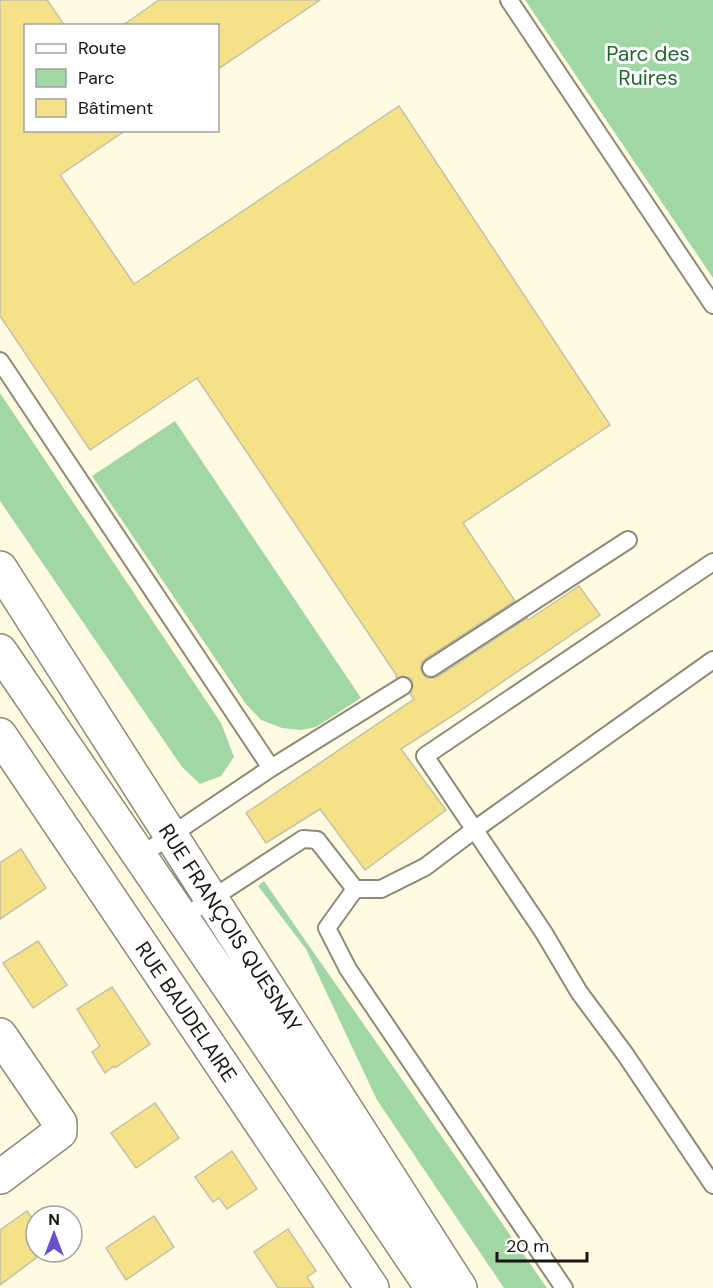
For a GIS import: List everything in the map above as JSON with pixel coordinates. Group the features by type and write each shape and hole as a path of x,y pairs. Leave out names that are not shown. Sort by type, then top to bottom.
{"street":[{"name":"RUE FRANÇOIS QUESNAY","path":"0,568 460,1288"},
{"name":"RUE FRANÇOIS QUESNAY","path":"0,651 432,1288"},
{"name":"RUE BAUDELAIRE","path":"0,735 372,1288"},
{"path":"0,1035 60,1124 60,1132 0,1177"}],"lane":[{"path":"509,0 713,305"},
{"path":"0,361 270,768"},
{"path":"431,668 628,540"},
{"path":"713,562 425,756 544,933 579,992 625,1054 713,1185"},
{"path":"355,889 381,889 425,867 713,660"},
{"path":"140,856 270,768 403,686"},
{"path":"182,918 303,839 317,840 355,889"},
{"path":"355,889 327,928 348,969 564,1288"}],"green space":[{"name":"Parc des Ruires","path":"525,0 713,0 713,278"},
{"path":"0,393 221,723 234,757 221,776 200,784 182,767 0,501"},
{"path":"175,421 361,698 316,727 301,730 282,728 261,720 246,704 92,476"},
{"path":"264,881 547,1288 504,1288 377,1100 306,949 258,886"}],"building":[{"path":"0,0 47,0 64,24 24,24 24,132 123,132 60,175 134,284 399,106 610,425 463,523 515,601 425,659 421,664 421,669 427,678 437,677 579,586 600,615 401,749 446,810 365,870 320,809 266,843 246,813 414,699 410,694 413,686 412,680 403,676 396,677 197,378 90,450 0,316"},
{"path":"159,0 320,0 219,68 219,24 125,24"},
{"path":"21,849 46,888 0,919 0,863"},
{"path":"38,941 67,985 33,1008 3,963"},
{"path":"112,987 150,1044 105,1073 92,1052 100,1046 77,1009"},
{"path":"155,1103 179,1138 136,1168 111,1133"},
{"path":"232,1151 257,1189 227,1209 219,1198 213,1202 195,1177"},
{"path":"24,1213 24,1264 28,1264 0,1285 0,1230"},
{"path":"154,1216 174,1247 126,1280 106,1248"},
{"path":"288,1229 316,1271 307,1277 314,1288 278,1288 254,1252"}]}
